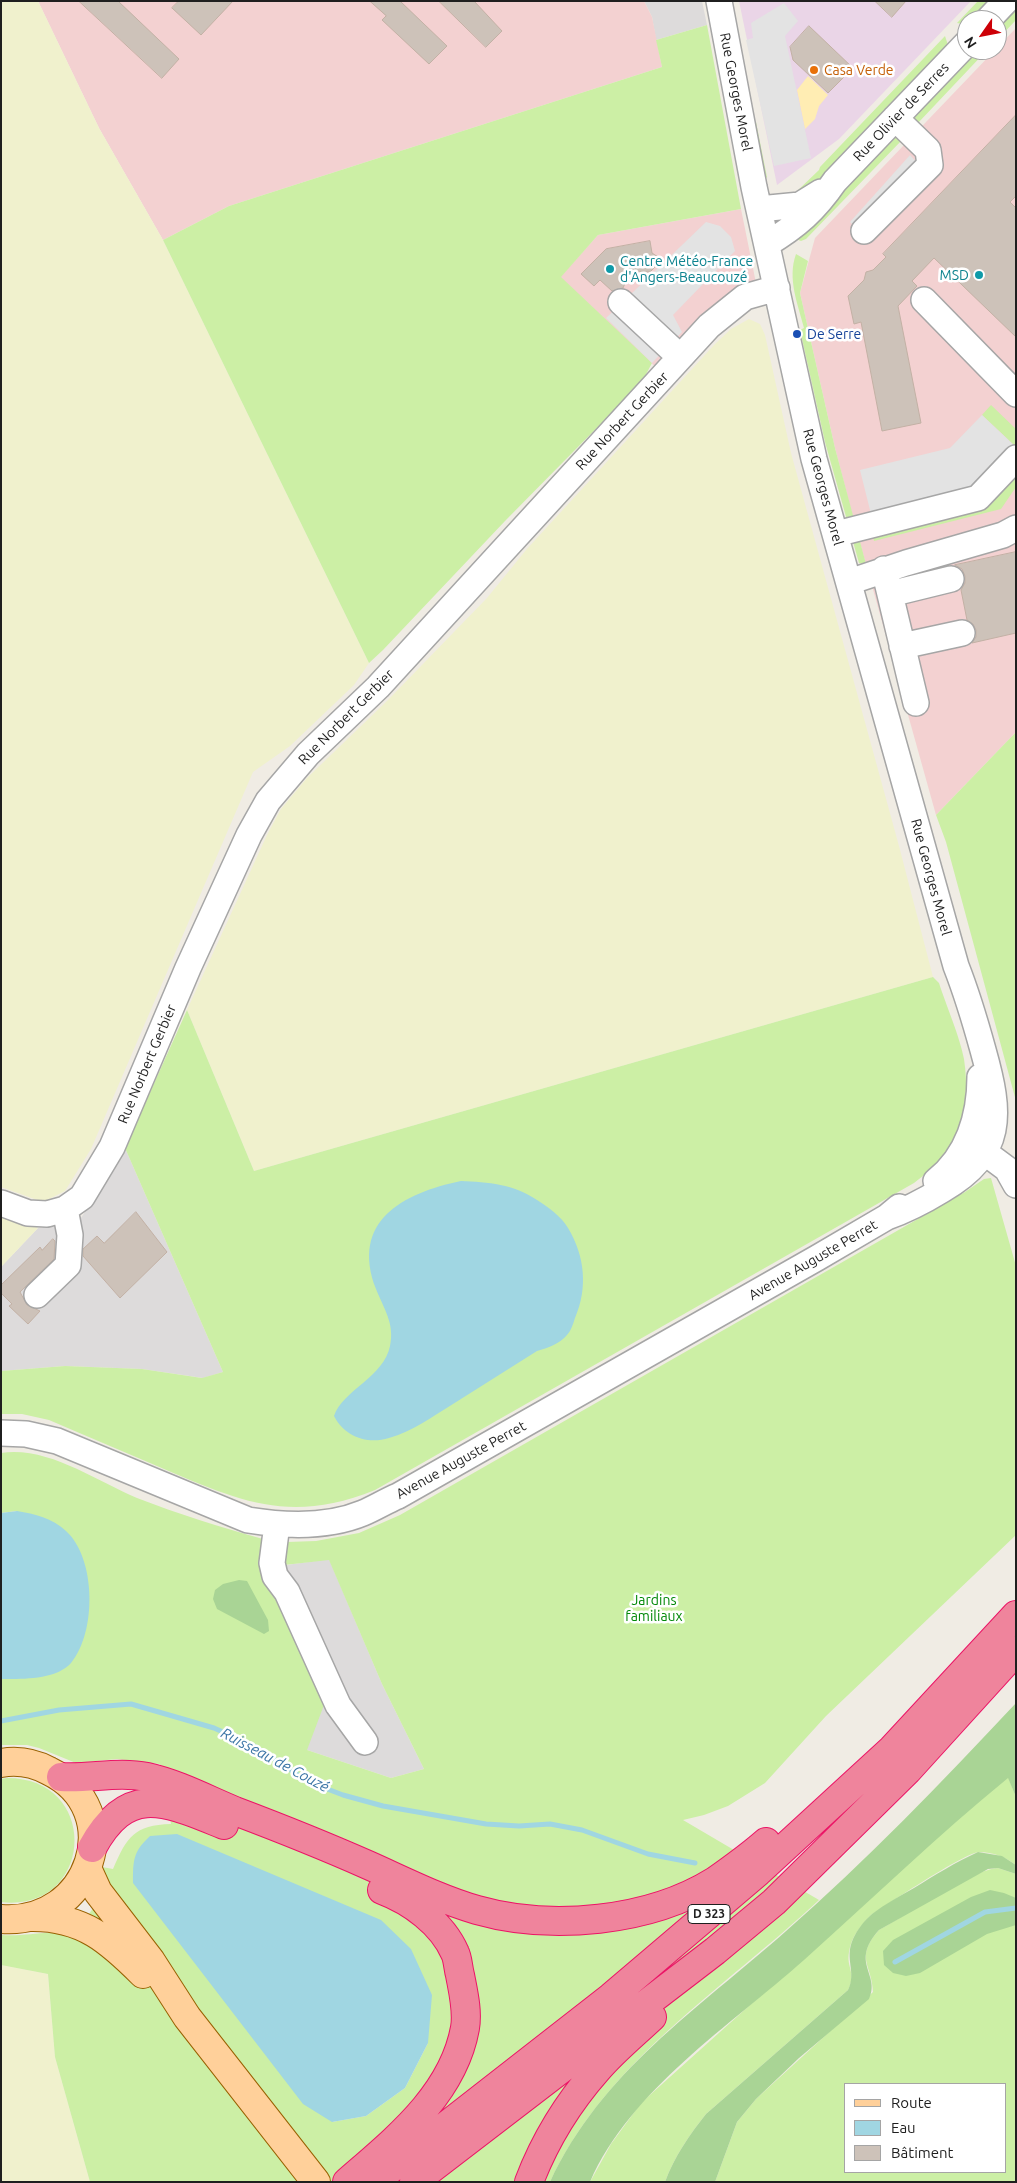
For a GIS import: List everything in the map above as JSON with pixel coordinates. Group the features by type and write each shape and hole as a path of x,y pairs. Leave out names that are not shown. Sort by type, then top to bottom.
{"highway":[{"name":"D 323","path":"374,2182 611,1997 758,1872 892,1749 1016,1615"},
{"name":"D 323","path":"414,2182 715,1951 774,1902 908,1770 1016,1651"},
{"path":"61,1777 78,1778 120,1774 148,1778 177,1787 295,1833 442,1898 510,1917 561,1921 600,1919 642,1910 690,1893 714,1881 753,1853 807,1808 851,1788"},
{"path":"89,1858 103,1828 124,1809 145,1803 165,1804 210,1819 398,1896 416,1907 431,1920 444,1936 455,1953 464,1997 465,2026 457,2056 436,2092 417,2118 347,2182"},
{"path":"529,2182 542,2150 556,2124 598,2069 676,1995 715,1951"}],"main road":[{"path":"1,1763 27,1763 42,1767 61,1777 77,1793 85,1806 92,1833 89,1858 81,1882 68,1897 54,1908 33,1917 1,1919"},
{"path":"89,1858 98,1892 151,1961 187,2017 309,2172"},
{"path":"33,1917 64,1919 99,1935 126,1958 187,2017"}],"street":[{"name":"Rue Georges Morel","path":"719,1 759,209 812,450 956,966 960,996 977,1058 980,1075 976,1146"},
{"name":"Rue Olivier de Serres","path":"767,244 805,218 819,204 835,182 957,53"},
{"path":"864,231 930,165 928,150 895,118"},
{"name":"Rue Olivier de Serres","path":"759,209 800,205 835,182"},
{"name":"Rue Norbert Gerbier","path":"1,1203 28,1213 47,1214 65,1209 82,1197 89,1189 112,1146 188,968 248,835 268,800 308,754 378,687 708,326 746,297 777,288"},
{"path":"924,300 1016,394"},
{"path":"621,302 680,358"},
{"path":"836,534 978,498 1016,458"},
{"path":"849,582 884,569 1003,535 1016,528"},
{"path":"884,569 916,704"},
{"path":"890,594 951,579"},
{"path":"902,646 962,633"},
{"path":"976,1146 1006,1168 1016,1185"},
{"name":"Avenue Auguste Perret","path":"1,1432 26,1434 57,1441 248,1520 306,1525 361,1514 398,1496 887,1217 940,1178 960,1154 976,1146"},
{"path":"37,1295 68,1265 70,1234 65,1209"},
{"path":"277,1524 272,1563 275,1576 288,1592 338,1706 365,1742"}],"shaded area":[{"path":"38,1 644,1 652,17 662,67 229,206 163,240 99,128"},
{"path":"644,1 702,1 707,25 656,40 652,17"},
{"path":"739,1 971,1 962,10 957,10 957,16 839,139 777,185"},
{"path":"784,3 798,21 785,36 811,158 774,166 746,40 753,38 751,23"},
{"path":"1016,28 1016,732 936,815 855,525 835,448 800,293 815,238 985,60 1007,60 1007,37"},
{"path":"910,155 929,176 868,240 850,222"},
{"path":"741,209 758,293 664,375 560,277 598,235"},
{"path":"706,222 720,226 731,237 735,251 673,315 682,332 652,363 606,318"},
{"path":"982,415 1016,447 974,492 872,518 860,470 950,448"},
{"path":"125,1148 223,1372 203,1378 142,1369 65,1366 1,1371 1,1267 38,1228 76,1225 110,1176"},
{"path":"329,1559 382,1684 424,1769 391,1778 307,1750 265,1568"}],"green space":[{"path":"1,1 38,1 99,128 163,240 369,663 354,685 290,746 253,772 91,1149 65,1191 43,1202 1,1187"},
{"path":"978,1 994,1 985,10 969,10"},
{"path":"1016,5 1016,20 1007,29 1007,14"},
{"path":"707,25 741,209 598,235 561,277 652,363 642,382 369,663 163,240 229,206 662,67 656,40"},
{"path":"945,36 949,48 807,196 788,203 795,193"},
{"path":"963,60 978,60 918,123 913,116"},
{"path":"756,122 767,177 764,180 753,123"},
{"path":"896,135 903,139 806,239 801,241 793,238"},
{"path":"796,254 808,261 800,293 835,448 866,564 859,563 825,442 800,330 804,328 796,301 793,282"},
{"path":"749,319 760,324 765,335 791,453 933,977 254,1171 187,1010 267,835 281,809 307,778 387,701 487,598 526,550 714,345 731,329"},
{"path":"991,405 1016,429 1016,447 982,415"},
{"path":"1016,469 1016,487 1001,509 874,541 872,532"},
{"path":"1016,732 1016,1101 946,842 936,815"},
{"path":"933,977 939,983 962,1050 966,1078 966,1096 958,1129 951,1144 929,1171 914,1183 375,1490 345,1500 318,1506 292,1507 267,1505 218,1491 192,1481 49,1420 22,1414 1,1414 1,1371 65,1366 142,1369 202,1378 223,1372 125,1148 187,1010 254,1171"},
{"name":"Jardins familiaux","path":"991,1178 1016,1266 1016,1535 826,1716 765,1783 728,1806 683,1820 819,1900 783,1933 707,1996 635,2063 603,2099 574,2139 550,2182 90,2182 55,2057 48,1974 1,1965 1,1935 54,1933 74,1936 106,1889 102,1867 113,1869 128,1841 140,1830 171,1824 160,1764 117,1759 76,1763 27,1745 2,1745 3,1750 1,1751 1,1679 42,1676 17,1511 1,1513 1,1453 19,1452 53,1459 152,1504 263,1539 277,1588 324,1705 307,1750 391,1778 424,1769 382,1684 329,1560 275,1566 287,1542 316,1541 359,1533 400,1515 965,1192 984,1179","holes":["428,2043 405,2088 366,2116 332,2122"]},
{"path":"1,1214 38,1228 1,1267"},
{"path":"239,1580 247,1581 268,1620 269,1631 264,1634 217,1609 213,1599 215,1590 223,1584"},
{"path":"1016,1703 1016,1797 1008,1778 930,1845 804,1960 685,2061 656,2088 630,2118 608,2149 590,2182 550,2182 571,2143 596,2107 624,2075 686,2016 785,1932 875,1849"},
{"path":"1008,1777 1016,1797 1016,1865 1003,1857 979,1852 958,1861 871,1915 857,1932 850,1947 848,1958 852,1979 848,1990 706,2114 683,2146 665,2182 590,2182 611,2144 641,2103 948,1827"},
{"path":"7,1778 38,1784 59,1799 71,1820 74,1844 69,1868 55,1887 32,1900 1,1902 1,1779"},
{"path":"978,1852 1002,1856 1016,1865 1016,1874 998,1868 988,1869 879,1930 870,1941 866,1951 867,1968 872,1990 869,1999 799,2058 756,2099 737,2122 715,2182 665,2182 683,2146 706,2114 848,1990 851,1977 851,1946 857,1932 866,1920 893,1900"},
{"path":"998,1868 1016,1874 1016,2182 715,2182 737,2122 756,2099 873,1992 866,1955 867,1948 879,1930 972,1876"},
{"path":"990,1890 1016,1898 1016,1925 987,1934 920,1973 906,1976 893,1973 884,1965 883,1951 893,1940 971,1897"},
{"path":"1,1965 48,1974 55,2057 90,2182 1,2182"}],"sand":[{"path":"808,76 828,95 819,106 815,119 805,129 797,90"}],"water":[{"path":"461,1181 491,1183 519,1190 546,1206 565,1224 574,1239 583,1272 582,1295 570,1332 557,1343 537,1351 414,1428 381,1440 357,1437 344,1429 334,1416 346,1398 380,1366 386,1357 391,1338 388,1317 376,1289 370,1265 370,1245 376,1228 387,1214 420,1193"},
{"path":"17,1511 37,1515 55,1523 66,1531 76,1543 88,1576 90,1595 89,1615 79,1650 65,1669 48,1676 1,1679 1,1513"},
{"path":"177,1834 381,1920 411,1949 432,1995 428,2043 405,2088 366,2116 332,2122 303,2104 133,1883 135,1857 144,1842 150,1836"}],"building":[{"path":"79,1 118,1 179,59 162,78"},
{"path":"179,1 233,1 201,35 172,8"},
{"path":"370,1 400,1 447,46 429,64 382,20 386,16"},
{"path":"439,1 474,1 502,31 486,47"},
{"path":"875,1 906,1 892,17"},
{"path":"809,26 853,68 828,93 793,60 790,47"},
{"name":"MSD","path":"1016,115 1016,196 1010,202 1016,208 1016,337 934,258 912,281 917,286 898,306 921,423 882,431 861,322 854,324 848,296 864,280 866,272 873,270 886,257 883,254"},
{"name":"Centre Météo-France d'Angers-Beaucouzé","path":"650,241 652,253 658,257 656,266 650,272 630,272 623,288 612,291 600,280 594,286 581,274 606,249"},
{"path":"1016,552 1016,633 972,643 976,637 976,630 973,624 967,620 961,590 965,583 965,576 962,569 955,565"},
{"path":"136,1212 167,1252 120,1298 83,1256 83,1249 97,1236 104,1243"},
{"path":"53,1239 55,1241 54,1259 20,1292 27,1305 40,1311 28,1324 9,1306 12,1304 1,1293 1,1285 40,1247 42,1250"}],"waterway":[{"name":"Ruisseau de Couzé","path":"1,1721 59,1710 131,1704 214,1728 254,1746 309,1782 343,1795 383,1806 486,1824 519,1826 550,1824 582,1830 648,1854 695,1863"},
{"path":"895,1962 985,1912 1016,1908"}],"place":[{"name":"Casa Verde","path":"814,70"},
{"name":"Centre Météo-France d'Angers-Beaucouzé","path":"610,269"},
{"name":"MSD","path":"979,275"},
{"name":"De Serre","path":"797,334"}]}
